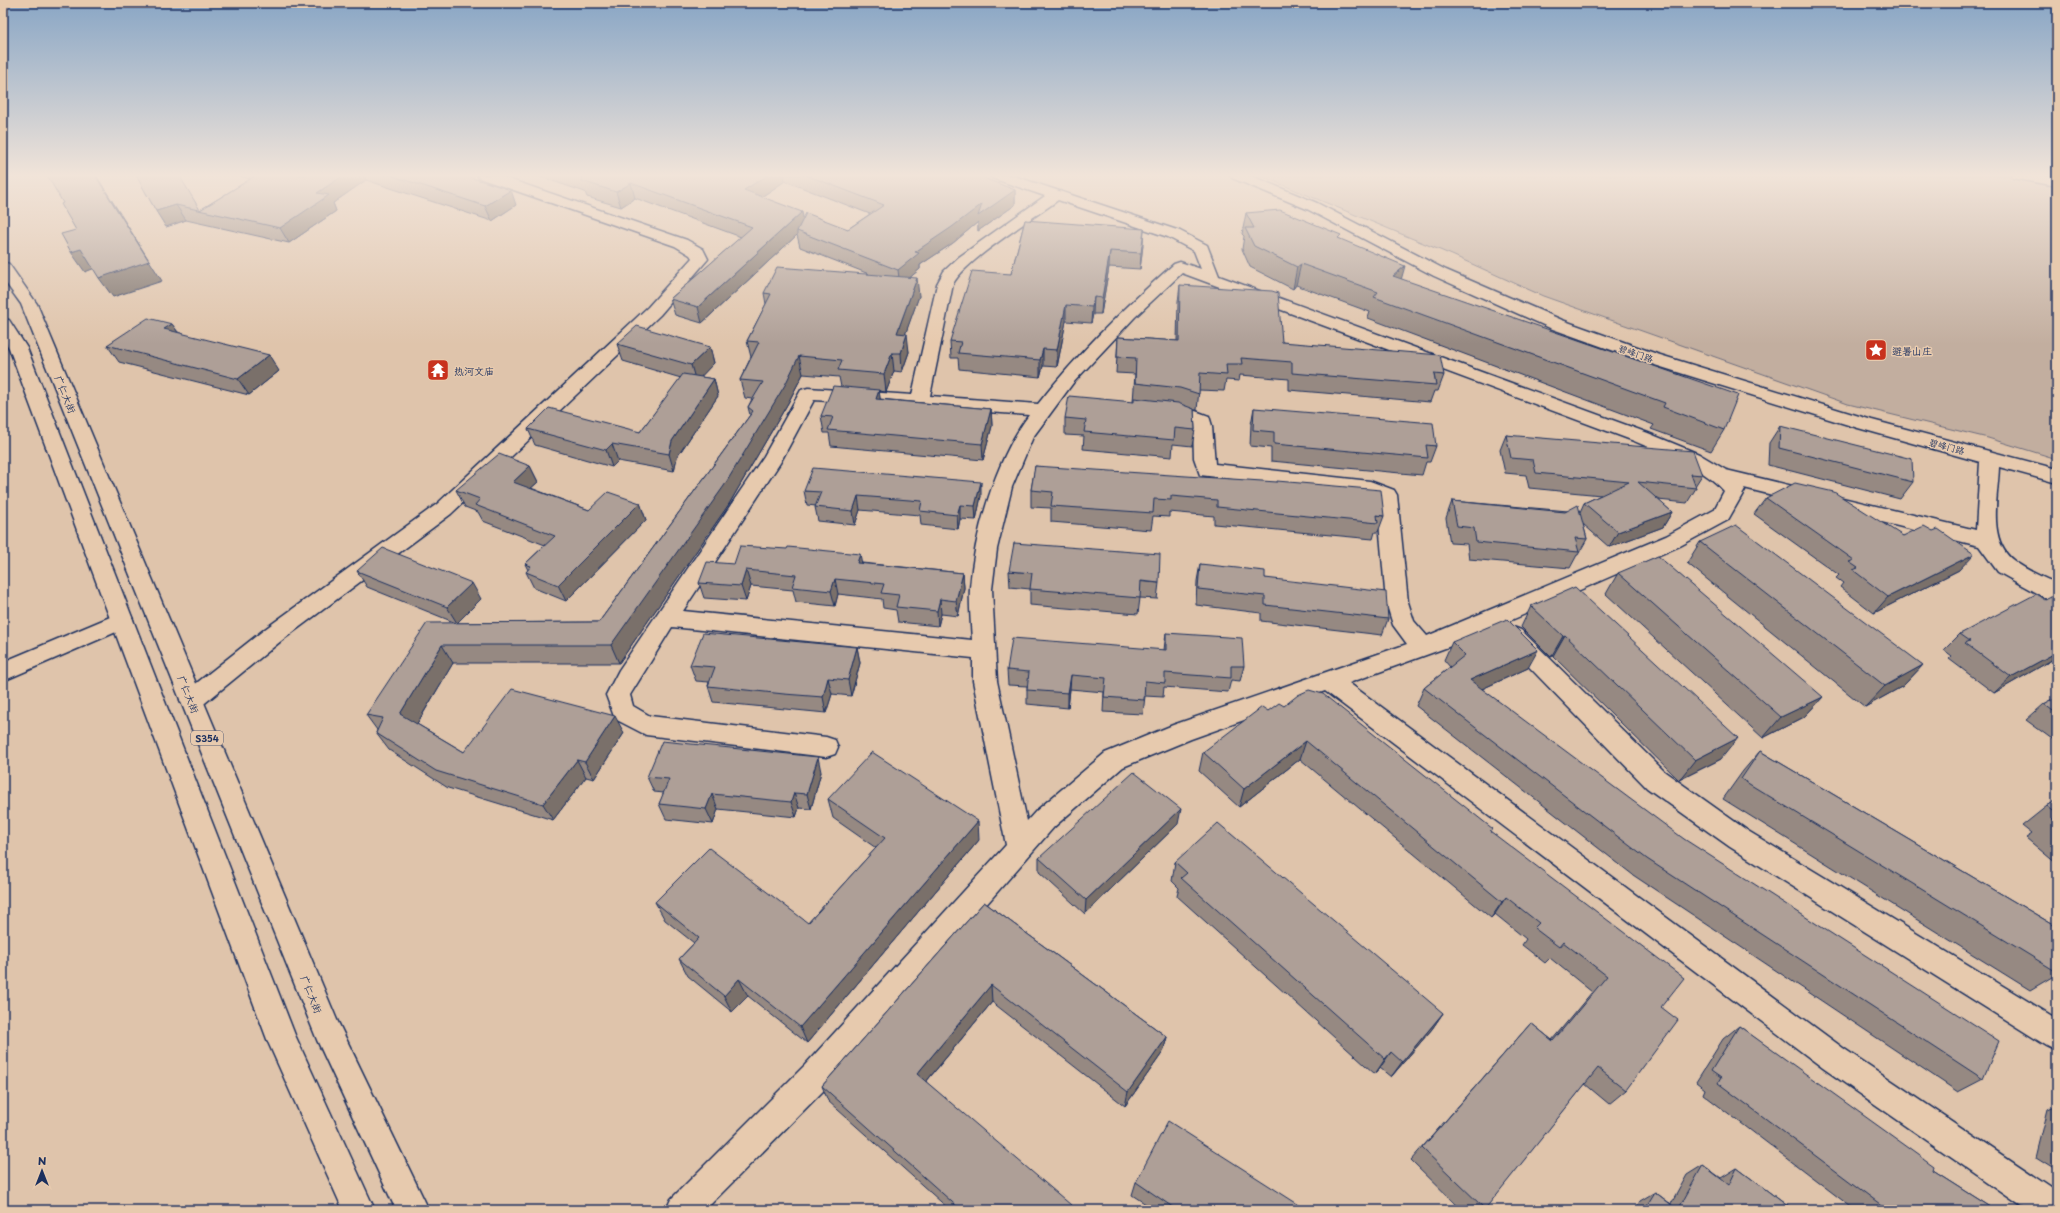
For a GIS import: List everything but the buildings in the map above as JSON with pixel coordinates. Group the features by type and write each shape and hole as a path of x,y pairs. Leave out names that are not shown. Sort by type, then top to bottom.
{"street":[{"path":"192,700 273,635 444,509 654,311 700,259 697,252 681,243 648,232"},
{"path":"920,402 945,284 950,274 965,260 1004,232"},
{"path":"1167,232 1201,248 1212,278"},
{"name":"碧峰门路","path":"1361,232 1440,273 1556,324 1652,358 1865,424 2057,476"},
{"name":"广仁大街","path":"3,267 29,304 327,1030 413,1210"},
{"path":"682,1210 816,1076 1020,848 1045,819 1114,760 1182,732 1423,647 1495,618 1673,541 1721,515 1735,490 1727,480 1703,464 1641,437 1180,267 1129,313 1067,379 1024,435 1002,486 986,549 981,589 985,681 1020,848"},
{"path":"3,324 18,348 283,1042 359,1210"},
{"path":"826,747 646,724 623,712 618,695 627,677 774,458 808,394 920,402 1048,405 1076,402"},
{"path":"1147,409 1178,412 1202,420 1204,433 1203,462 1207,470 1370,488 1387,495 1397,602 1404,625 1423,647"},
{"path":"1990,458 1986,530 1990,547 2006,566 2057,594"},
{"path":"1719,475 1989,541"},
{"path":"666,618 984,650"},
{"path":"1495,618 1656,780 1739,839 2057,1036"},
{"path":"3,672 122,620"},
{"path":"1328,680 1833,1058 2055,1210"}],"shaded area":[{"name":"避暑山庄","path":"1396,232 2057,232 2057,459 1988,438 1848,404 1543,296"}],"place":[{"name":"避暑山庄","path":"1876,350"},
{"name":"热河文庙","path":"438,370"}]}
